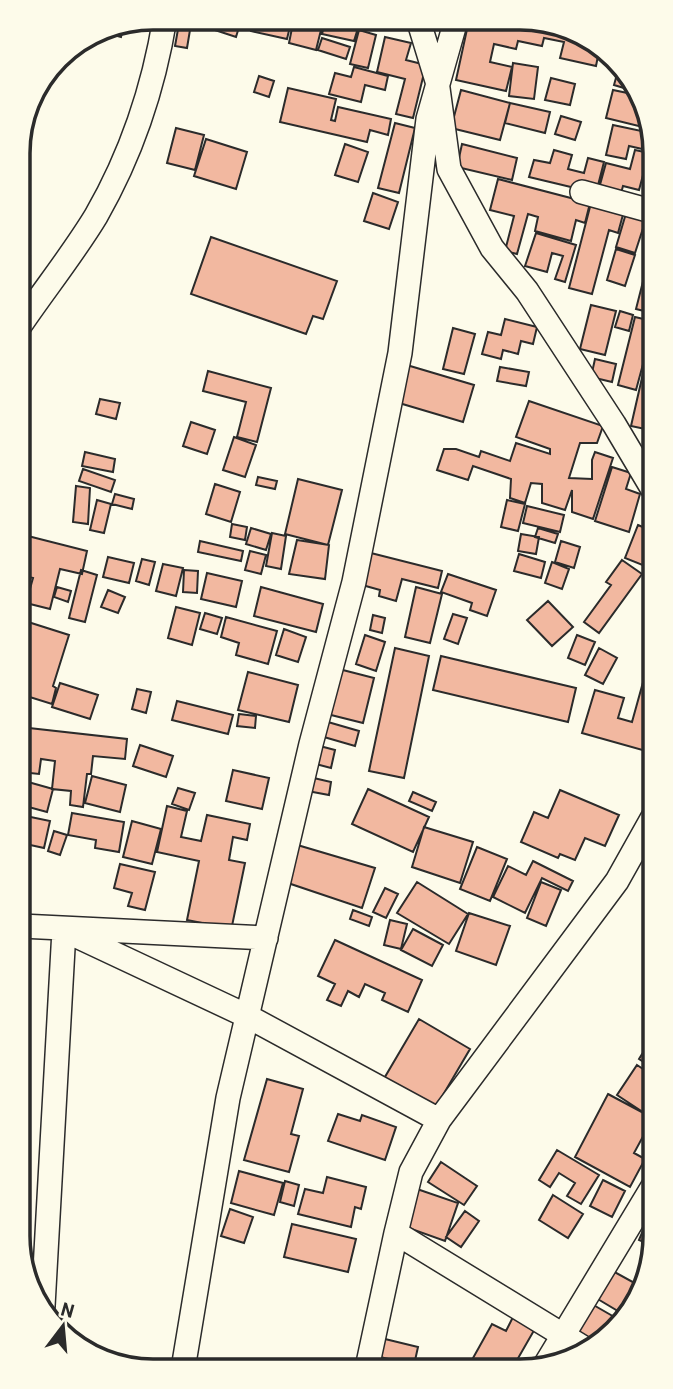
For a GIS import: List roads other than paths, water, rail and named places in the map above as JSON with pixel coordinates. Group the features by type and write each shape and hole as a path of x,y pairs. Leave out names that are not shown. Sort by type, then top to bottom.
{"street":[{"path":"30,311 96,215 119,167 139,124 163,30"},
{"path":"421,30 437,81 449,169 492,248 527,291 643,473"},
{"path":"185,1359 228,1098 311,744 354,582 400,353 428,119 453,30"},
{"path":"582,192 643,209"},
{"path":"370,1359 411,1172 439,1120 617,881 643,837"},
{"path":"30,927 266,939"},
{"path":"64,930 247,1016 439,1120"},
{"path":"44,1293 64,930"},
{"path":"551,1355 643,1203"},
{"path":"396,1233 578,1345"}]}
